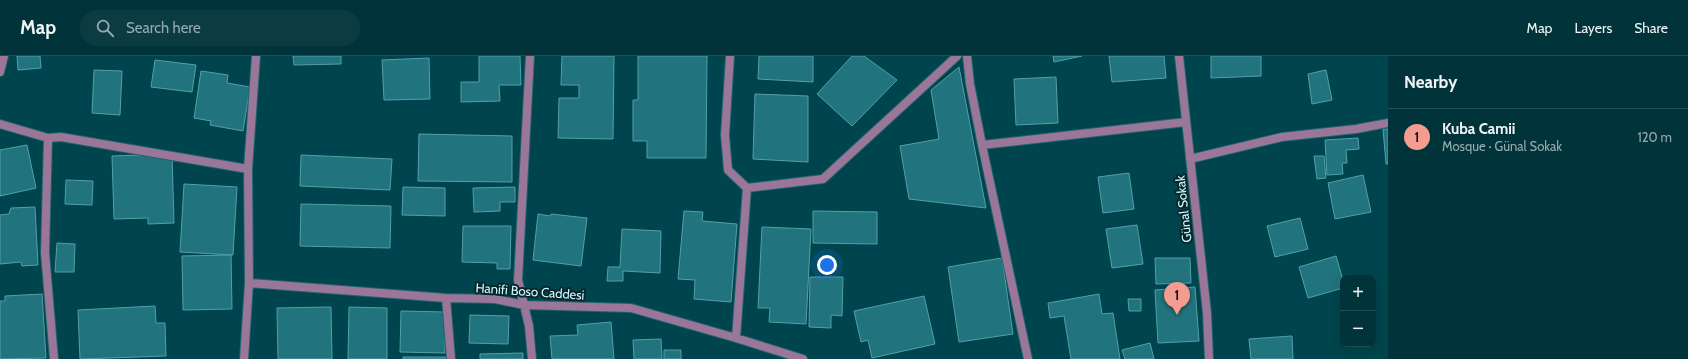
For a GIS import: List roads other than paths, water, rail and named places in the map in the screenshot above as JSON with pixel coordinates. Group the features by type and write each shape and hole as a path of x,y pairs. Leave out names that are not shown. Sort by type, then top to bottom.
{"street":[{"path":"0,72 4,56"},
{"path":"244,359 249,283 248,169 256,56"},
{"path":"530,56 518,280 529,326 532,359"},
{"path":"730,56 725,135 728,170 747,188"},
{"path":"747,188 823,178 957,56"},
{"path":"967,56 970,84 982,145 1028,359"},
{"name":"Günal Sokak","path":"1179,56 1207,313 1209,359"},
{"path":"982,145 1186,122"},
{"path":"1190,159 1282,137 1356,129 1388,123"},
{"path":"0,124 48,138 62,137 248,169"},
{"path":"48,138 45,253 54,359"},
{"path":"736,338 747,188"},
{"name":"Hanifi Boso Caddesi","path":"249,283 446,298 495,299 524,305 631,308 803,359"},
{"path":"446,298 451,359"}],"place":[{"name":"Kuba Camii","path":"1177,315"}]}
